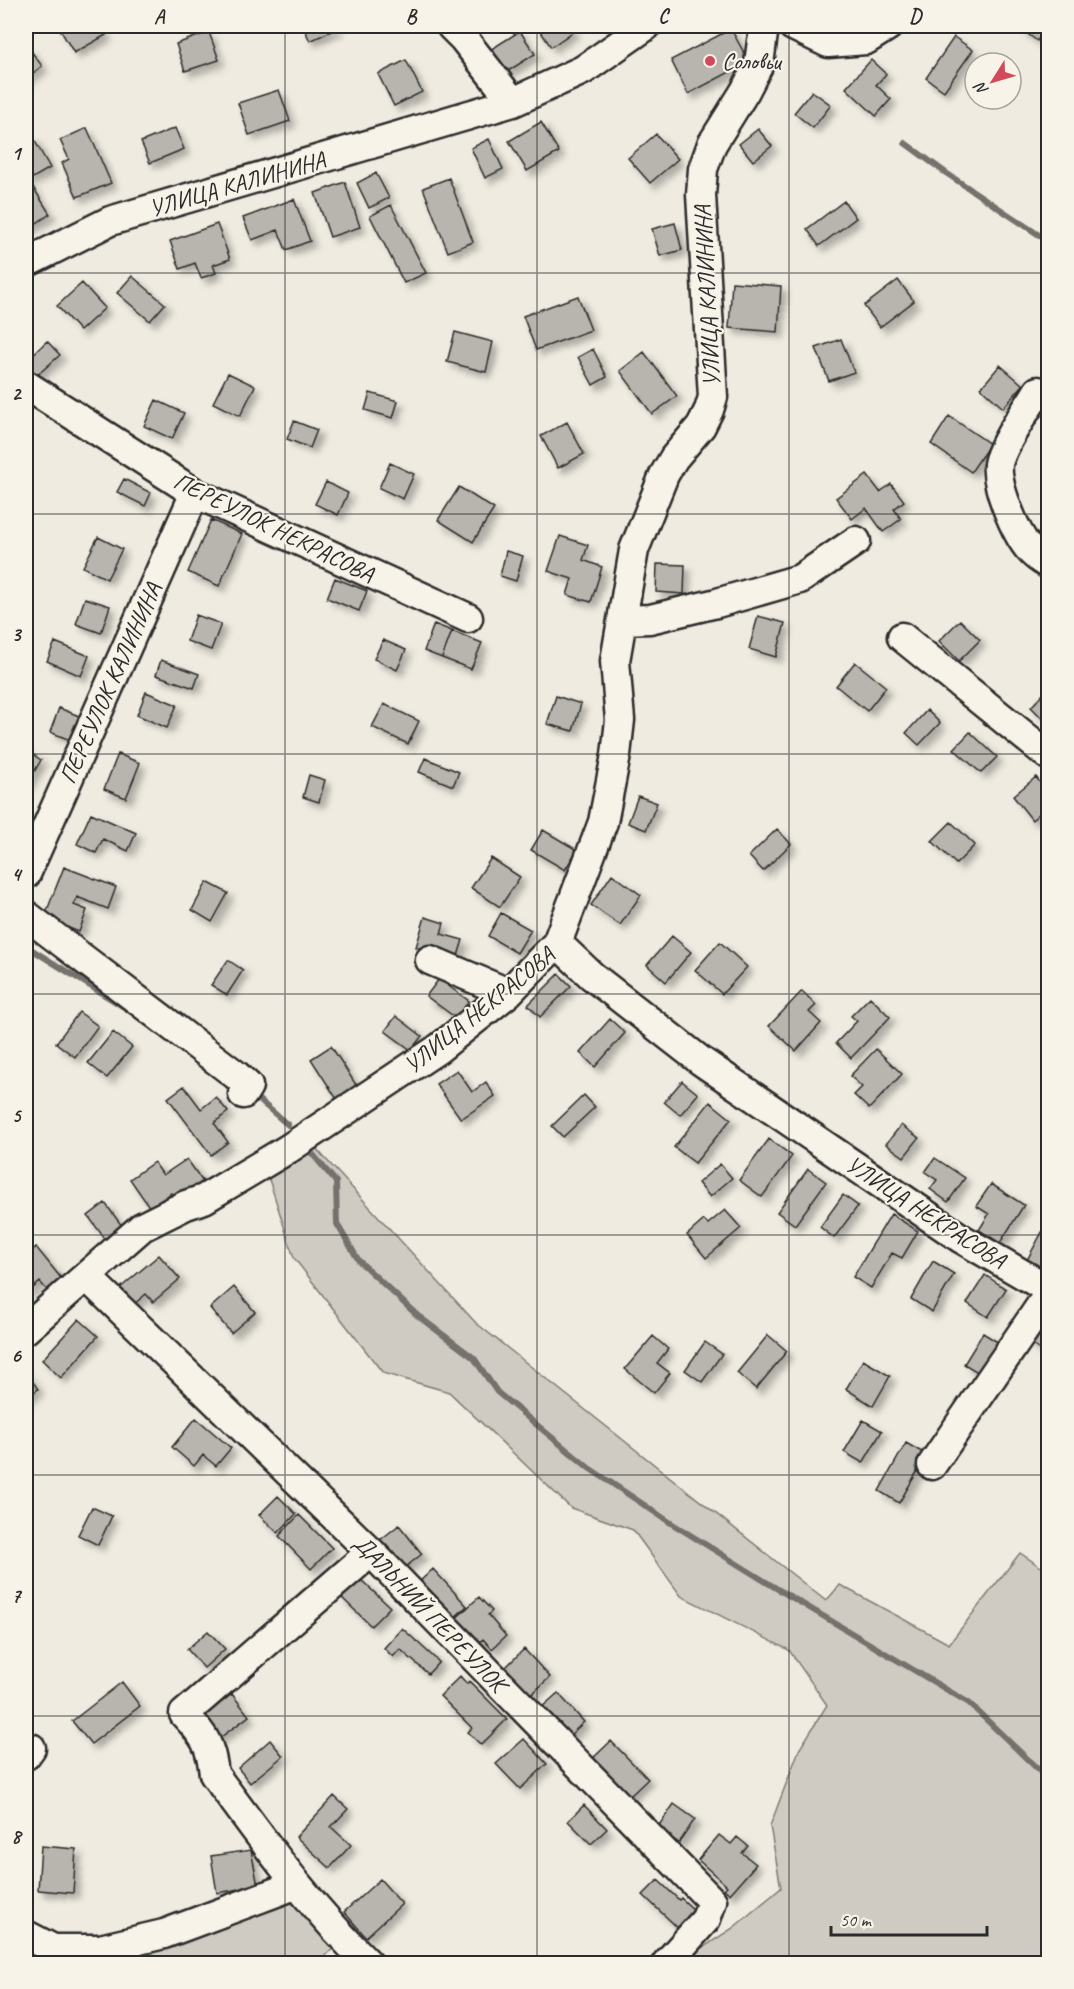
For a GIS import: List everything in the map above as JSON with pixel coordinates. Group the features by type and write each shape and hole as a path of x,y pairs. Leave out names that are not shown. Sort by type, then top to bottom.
{"street":[{"path":"451,26 513,102"},
{"name":"УЛИЦА КАЛИНИНА","path":"30,265 110,221 513,102 584,70 646,26"},
{"path":"793,26 828,43 866,40 888,26"},
{"name":"УЛИЦА КАЛИНИНА","path":"557,944 603,822 616,755 620,720 615,662 634,550 664,474 674,458 701,426 713,397 701,195 703,169 712,144 746,91 759,63 763,33"},
{"name":"ПЕРЕУЛОК НЕКРАСОВА","path":"26,385 195,493 468,618"},
{"path":"1038,392 1001,455 997,477 1021,538 1030,550 1048,564"},
{"name":"ПЕРЕУЛОК КАЛИНИНА","path":"26,874 195,493"},
{"path":"623,620 650,619 717,603 800,579 856,541"},
{"path":"903,637 1048,755"},
{"path":"26,915 185,1035 245,1090"},
{"name":"УЛИЦА НЕКРАСОВА","path":"26,1329 142,1227 186,1205 204,1199 302,1141 438,1049 508,993 557,944 592,976 701,1061 962,1239 1048,1289"},
{"path":"430,960 508,993"},
{"name":"ДАЛЬНИЙ ПЕРЕУЛОК","path":"86,1276 371,1552 712,1901 706,1919 666,1964"},
{"path":"932,1465 1048,1294"},
{"path":"369,1964 295,1885 214,1774 212,1754 201,1732 184,1714 371,1552"},
{"path":"26,1935 61,1956 100,1949 164,1934 295,1885"}],"shaded area":[{"path":"311,1143 476,1323 826,1601 840,1585 949,1644 1020,1553 1048,1572 1048,1963 679,1963 733,1928 781,1888 770,1826 799,1750 827,1705 789,1650 681,1596 633,1530 571,1508 449,1392 383,1373 294,1258 267,1173"},
{"path":"295,1885 343,1938 319,1963 26,1964 26,1935 53,1949"}],"building":[{"path":"58,26 100,26 106,35 74,53"},
{"path":"303,26 337,26 338,28 310,41"},
{"path":"537,26 570,26 574,31 551,47"},
{"path":"1022,26 1048,26 1037,41 1020,28"},
{"name":"Соловьи","path":"731,29 749,62 688,94 671,60"},
{"path":"520,31 535,54 505,73 490,50"},
{"path":"209,32 219,60 185,71 176,44"},
{"path":"954,37 973,50 963,51 963,64 944,91 926,78"},
{"path":"29,48 42,66 26,79 26,51"},
{"path":"406,60 422,92 394,106 378,74"},
{"path":"871,60 886,74 876,85 891,99 876,116 846,88"},
{"path":"279,90 290,121 249,135 238,103"},
{"path":"812,91 831,105 813,128 794,113"},
{"path":"541,122 559,152 527,171 509,141"},
{"path":"87,128 111,183 77,197 62,163 69,159 60,140"},
{"path":"175,128 184,149 150,163 141,142"},
{"path":"758,129 772,146 753,161 739,144"},
{"path":"656,134 678,159 650,183 628,158"},
{"path":"32,136 50,168 26,182 26,140"},
{"path":"489,139 503,169 485,178 471,148"},
{"path":"376,173 389,198 369,208 357,183"},
{"path":"449,178 473,242 448,252 423,188"},
{"path":"345,182 360,227 330,237 315,193"},
{"path":"33,187 50,214 26,230 26,192"},
{"path":"294,199 310,241 286,250 278,230 252,240 243,218"},
{"path":"844,201 856,218 819,246 807,229"},
{"path":"391,205 426,273 404,283 370,216"},
{"path":"675,223 682,250 660,256 652,229"},
{"path":"217,224 230,259 213,265 216,273 201,278 195,263 180,269 170,241"},
{"path":"132,276 165,304 150,321 117,293"},
{"path":"898,280 914,301 880,327 864,306"},
{"path":"732,282 781,286 778,332 729,328"},
{"path":"82,283 105,308 80,331 57,306"},
{"path":"578,296 591,330 536,350 523,316"},
{"path":"455,332 493,342 486,372 447,362"},
{"path":"841,339 854,372 829,381 816,348"},
{"path":"47,341 60,355 35,377 26,368 26,361"},
{"path":"593,349 607,377 593,385 578,357"},
{"path":"644,352 677,396 652,414 620,371"},
{"path":"1000,365 1023,385 1003,408 981,388"},
{"path":"228,373 255,386 240,416 213,403"},
{"path":"370,393 398,401 393,418 365,410"},
{"path":"156,400 184,413 172,439 144,426"},
{"path":"949,416 990,444 971,472 931,444"},
{"path":"294,421 317,430 310,448 287,439"},
{"path":"567,422 584,454 558,468 541,436"},
{"path":"390,463 414,474 403,499 379,488"},
{"path":"867,475 880,492 891,484 904,501 894,509 901,519 883,532 866,508 852,519 836,498"},
{"path":"124,479 151,493 145,506 117,492"},
{"path":"326,482 348,493 338,515 315,504"},
{"path":"459,487 494,509 473,542 438,520"},
{"path":"211,520 242,534 219,586 188,572"},
{"path":"560,536 588,545 583,560 602,567 591,602 567,595 572,579 548,571"},
{"path":"98,537 122,549 107,579 83,567"},
{"path":"506,551 523,556 516,581 500,576"},
{"path":"657,564 685,565 684,594 656,592"},
{"path":"335,578 367,591 359,611 327,598"},
{"path":"85,598 110,606 101,633 76,624"},
{"path":"196,615 221,624 211,650 187,641"},
{"path":"758,616 785,623 776,657 749,649"},
{"path":"960,620 980,640 959,661 939,641"},
{"path":"434,624 452,631 442,658 424,651"},
{"path":"452,631 482,643 471,669 442,658"},
{"path":"383,640 406,650 397,670 374,659"},
{"path":"55,642 89,656 81,676 47,661"},
{"path":"161,660 199,674 194,688 156,675"},
{"path":"855,662 886,687 867,711 836,686"},
{"path":"1048,689 1048,724 1031,707"},
{"path":"146,692 177,705 167,728 137,715"},
{"path":"556,696 581,704 573,731 547,724"},
{"path":"384,704 419,721 408,744 372,727"},
{"path":"59,708 79,716 70,740 50,732"},
{"path":"927,710 940,723 919,745 906,733"},
{"path":"970,732 997,757 981,773 954,749"},
{"path":"26,750 41,760 26,786"},
{"path":"118,754 140,763 126,798 104,789"},
{"path":"425,758 459,772 453,786 419,772"},
{"path":"309,775 325,780 319,802 303,797"},
{"path":"1036,777 1048,793 1048,806 1032,820 1013,796"},
{"path":"638,796 657,803 646,830 628,823"},
{"path":"91,813 136,833 128,851 103,839 96,853 77,844"},
{"path":"951,822 975,845 956,864 932,841"},
{"path":"777,829 791,844 763,871 749,856"},
{"path":"543,830 577,850 565,870 531,850"},
{"path":"1048,835 1048,848 1042,841"},
{"path":"491,858 520,877 500,907 471,888"},
{"path":"64,867 116,887 108,909 77,897 74,905 87,910 79,932 44,918"},
{"path":"612,874 641,895 620,925 591,905"},
{"path":"207,882 228,893 212,922 192,910"},
{"path":"501,913 531,930 517,953 488,936"},
{"path":"425,917 444,923 441,934 463,940 457,959 416,947"},
{"path":"672,936 691,952 666,982 647,965"},
{"path":"720,942 747,967 722,994 695,970"},
{"path":"228,960 243,970 227,995 211,985"},
{"path":"559,974 571,986 540,1017 528,1005"},
{"path":"439,979 469,1001 456,1018 426,996"},
{"path":"802,991 816,1005 809,1012 821,1023 796,1051 769,1026"},
{"path":"870,997 890,1017 851,1058 836,1043 857,1021 851,1016"},
{"path":"79,1012 98,1026 75,1057 56,1043"},
{"path":"396,1016 422,1036 411,1050 385,1031"},
{"path":"610,1019 625,1033 595,1067 580,1053"},
{"path":"113,1032 132,1047 107,1078 88,1063"},
{"path":"331,1046 360,1091 340,1104 311,1059"},
{"path":"876,1049 902,1074 869,1109 854,1095 862,1087 850,1076"},
{"path":"457,1070 472,1092 486,1082 495,1096 461,1119 436,1084"},
{"path":"682,1081 698,1094 680,1115 664,1102"},
{"path":"184,1086 201,1109 216,1097 228,1112 214,1123 228,1142 211,1155 168,1098"},
{"path":"584,1095 595,1107 563,1137 552,1126"},
{"path":"710,1102 731,1119 695,1163 674,1147"},
{"path":"901,1125 919,1138 904,1157 886,1144"},
{"path":"769,1139 792,1156 762,1197 739,1180"},
{"path":"935,1158 965,1178 948,1202 930,1189 937,1180 925,1172"},
{"path":"187,1159 205,1185 178,1203 171,1193 150,1208 130,1179 154,1162 163,1175"},
{"path":"720,1164 732,1178 710,1197 698,1183"},
{"path":"808,1169 826,1182 795,1225 777,1212"},
{"path":"991,1184 1024,1205 1000,1243 979,1230 989,1214 976,1206"},
{"path":"843,1195 858,1206 834,1238 820,1227"},
{"path":"105,1203 125,1230 108,1243 88,1216"},
{"path":"725,1210 741,1228 706,1258 687,1235 704,1220 708,1224"},
{"path":"891,1214 918,1231 902,1258 892,1253 871,1288 853,1277"},
{"path":"1048,1221 1048,1273 1026,1262"},
{"path":"36,1247 61,1278 47,1290 40,1282 26,1294 26,1256"},
{"path":"159,1255 180,1279 153,1302 146,1294 133,1305 119,1289"},
{"path":"933,1261 954,1274 932,1312 911,1299"},
{"path":"985,1275 1006,1289 988,1317 967,1303"},
{"path":"234,1287 255,1312 231,1333 210,1308"},
{"path":"1048,1310 1048,1356 1027,1341"},
{"path":"79,1319 98,1336 61,1378 42,1360"},
{"path":"983,1333 1004,1346 986,1377 964,1364"},
{"path":"768,1335 787,1351 756,1389 737,1373"},
{"path":"653,1336 668,1349 657,1363 670,1373 654,1393 625,1369"},
{"path":"705,1342 722,1354 702,1382 685,1370"},
{"path":"863,1360 890,1376 873,1406 846,1389"},
{"path":"26,1372 38,1389 26,1399"},
{"path":"196,1418 231,1448 216,1466 203,1455 194,1466 172,1447"},
{"path":"863,1420 882,1431 863,1463 844,1452"},
{"path":"906,1443 927,1455 899,1503 879,1491"},
{"path":"278,1496 296,1514 278,1533 259,1515"},
{"path":"92,1507 112,1516 98,1545 78,1535"},
{"path":"299,1515 332,1548 311,1569 279,1536"},
{"path":"399,1525 422,1554 403,1569 380,1540"},
{"path":"433,1569 467,1606 453,1619 418,1583"},
{"path":"358,1577 390,1607 371,1626 340,1596"},
{"path":"479,1597 492,1611 488,1615 506,1636 492,1649 483,1639 478,1644 451,1623"},
{"path":"402,1628 439,1662 428,1674 400,1649 393,1657 384,1648"},
{"path":"208,1631 225,1649 204,1668 187,1649"},
{"path":"524,1649 550,1677 531,1695 505,1668"},
{"path":"460,1676 467,1684 469,1681 507,1719 481,1745 468,1732 472,1728 440,1696"},
{"path":"122,1682 140,1706 91,1744 72,1721"},
{"path":"558,1693 584,1722 568,1737 542,1707"},
{"path":"232,1694 249,1716 217,1740 200,1719"},
{"path":"524,1739 547,1764 520,1789 496,1764"},
{"path":"270,1740 283,1756 250,1783 238,1768"},
{"path":"611,1741 648,1779 628,1798 591,1760"},
{"path":"334,1796 348,1809 331,1827 351,1845 330,1868 296,1837"},
{"path":"674,1804 695,1819 679,1843 657,1828"},
{"path":"584,1805 607,1829 591,1844 568,1821"},
{"path":"719,1835 731,1844 737,1837 748,1846 742,1853 756,1864 730,1894 724,1889 727,1886 698,1860"},
{"path":"41,1846 76,1849 73,1893 38,1890"},
{"path":"251,1850 258,1886 217,1893 211,1856"},
{"path":"380,1879 402,1904 366,1937 344,1912"},
{"path":"658,1880 697,1913 680,1930 643,1895"}],"waterway":[{"path":"905,143 1048,241"},
{"path":"26,946 127,1009"},
{"path":"252,1094 288,1125"},
{"path":"305,1145 336,1182 337,1224 359,1261 418,1316 474,1358 497,1392 589,1468 671,1523 969,1703 1048,1779"}],"place":[{"name":"Соловьи","path":"710,61"}]}
